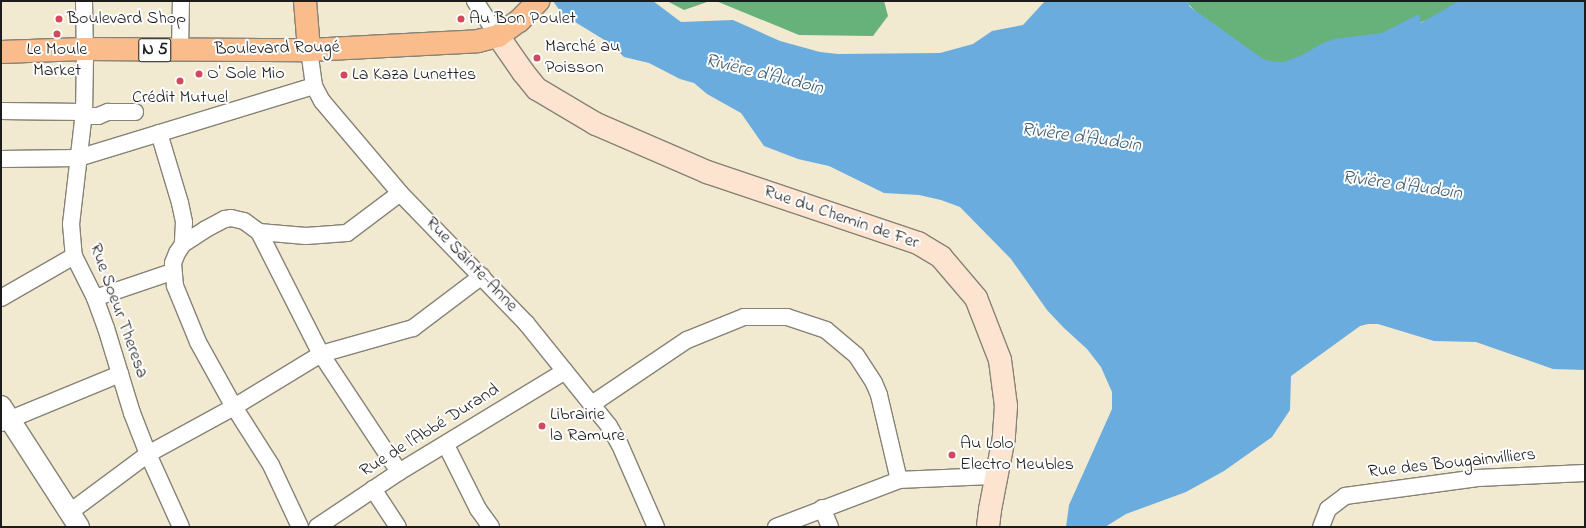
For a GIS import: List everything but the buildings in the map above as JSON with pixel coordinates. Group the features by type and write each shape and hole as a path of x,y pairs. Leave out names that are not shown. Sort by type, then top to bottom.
{"main road":[{"name":"Rue Sainte-Anne","path":"305,1 309,50"},
{"name":"Boulevard Rougé","path":"1,52 84,50 309,50 478,41 498,36 537,3"},
{"name":"Rue du Chemin de Fer","path":"498,36 523,72 537,89 596,124 707,172 918,242 941,257 976,298 1000,360 1006,406 1004,437 988,527"}],"street":[{"name":"Rue Soeur Theresa","path":"84,1 84,112 71,224 74,256 95,298 106,328 132,413 148,454 181,527"},
{"path":"180,1 180,50"},
{"path":"474,1 498,36"},
{"name":"Rue Sainte-Anne","path":"309,50 314,86 322,101 400,193 526,323 609,426 620,445 656,527"},
{"path":"1,159 78,158 314,86"},
{"path":"1,112 84,112 90,116 98,116 108,112 135,112"},
{"path":"159,133 184,222 183,244"},
{"path":"259,232 306,236 347,233 400,193"},
{"path":"300,527 271,465 234,407 198,342 175,286 172,272 177,253 183,244 206,229 231,218 244,221 259,232 321,354 400,472"},
{"path":"184,222 197,229 206,229"},
{"path":"1,298 74,256"},
{"path":"95,298 172,272"},
{"path":"120,374 4,416 74,520 148,454 234,407 321,354 413,328 482,276"},
{"path":"592,404 687,340 744,317 787,317 826,330 856,355 874,383 879,395 898,480"},
{"name":"Rue de l'Abbé Durand","path":"317,527 400,472 565,371"},
{"path":"446,445 478,509 491,527"},
{"name":"Rue des Bougainvilliers","path":"1321,527 1328,509 1345,496 1478,478 1585,473"},
{"path":"776,527 898,480 996,476"},
{"path":"373,489 398,527"},
{"path":"822,508 830,527"}],"green space":[{"path":"667,1 710,1 684,10"},
{"path":"716,1 884,1 888,16 873,36 799,35"},
{"path":"1185,1 1473,1 1410,27 1278,73 1237,51"}],"water":[{"name":"Rivière d'Audoin","path":"553,1 653,1 681,22 733,20 780,41 820,52 838,54 940,53 973,44 992,31 1023,25 1045,1 1190,1 1189,6 1263,59 1274,62 1284,62 1334,39 1382,33 1419,14 1421,23 1459,1 1585,1 1585,370 1553,369 1476,342 1434,341 1378,324 1360,326 1291,376 1290,410 1272,437 1224,471 1186,492 1126,514 1105,527 1066,527 1069,505 1112,409 1112,392 1101,367 1087,349 1047,310 1011,259 960,207 941,200 919,195 884,193 829,166 798,159 764,146 741,113 707,94 694,83 680,79 649,63 624,57 611,44 562,14"}],"place":[{"name":"Boulevard Shop","path":"59,19"},
{"name":"Au Bon Poulet","path":"461,19"},
{"name":"Le Moule Market","path":"57,34"},
{"name":"Marché au Poisson","path":"537,58"},
{"name":"O' Sole Mio","path":"199,74"},
{"name":"La Kaza Lunettes","path":"344,75"},
{"name":"Crédit Mutuel","path":"180,81"},
{"name":"Librairie la Ramure","path":"542,426"},
{"name":"Au Lolo Electro Meubles","path":"952,455"}]}
